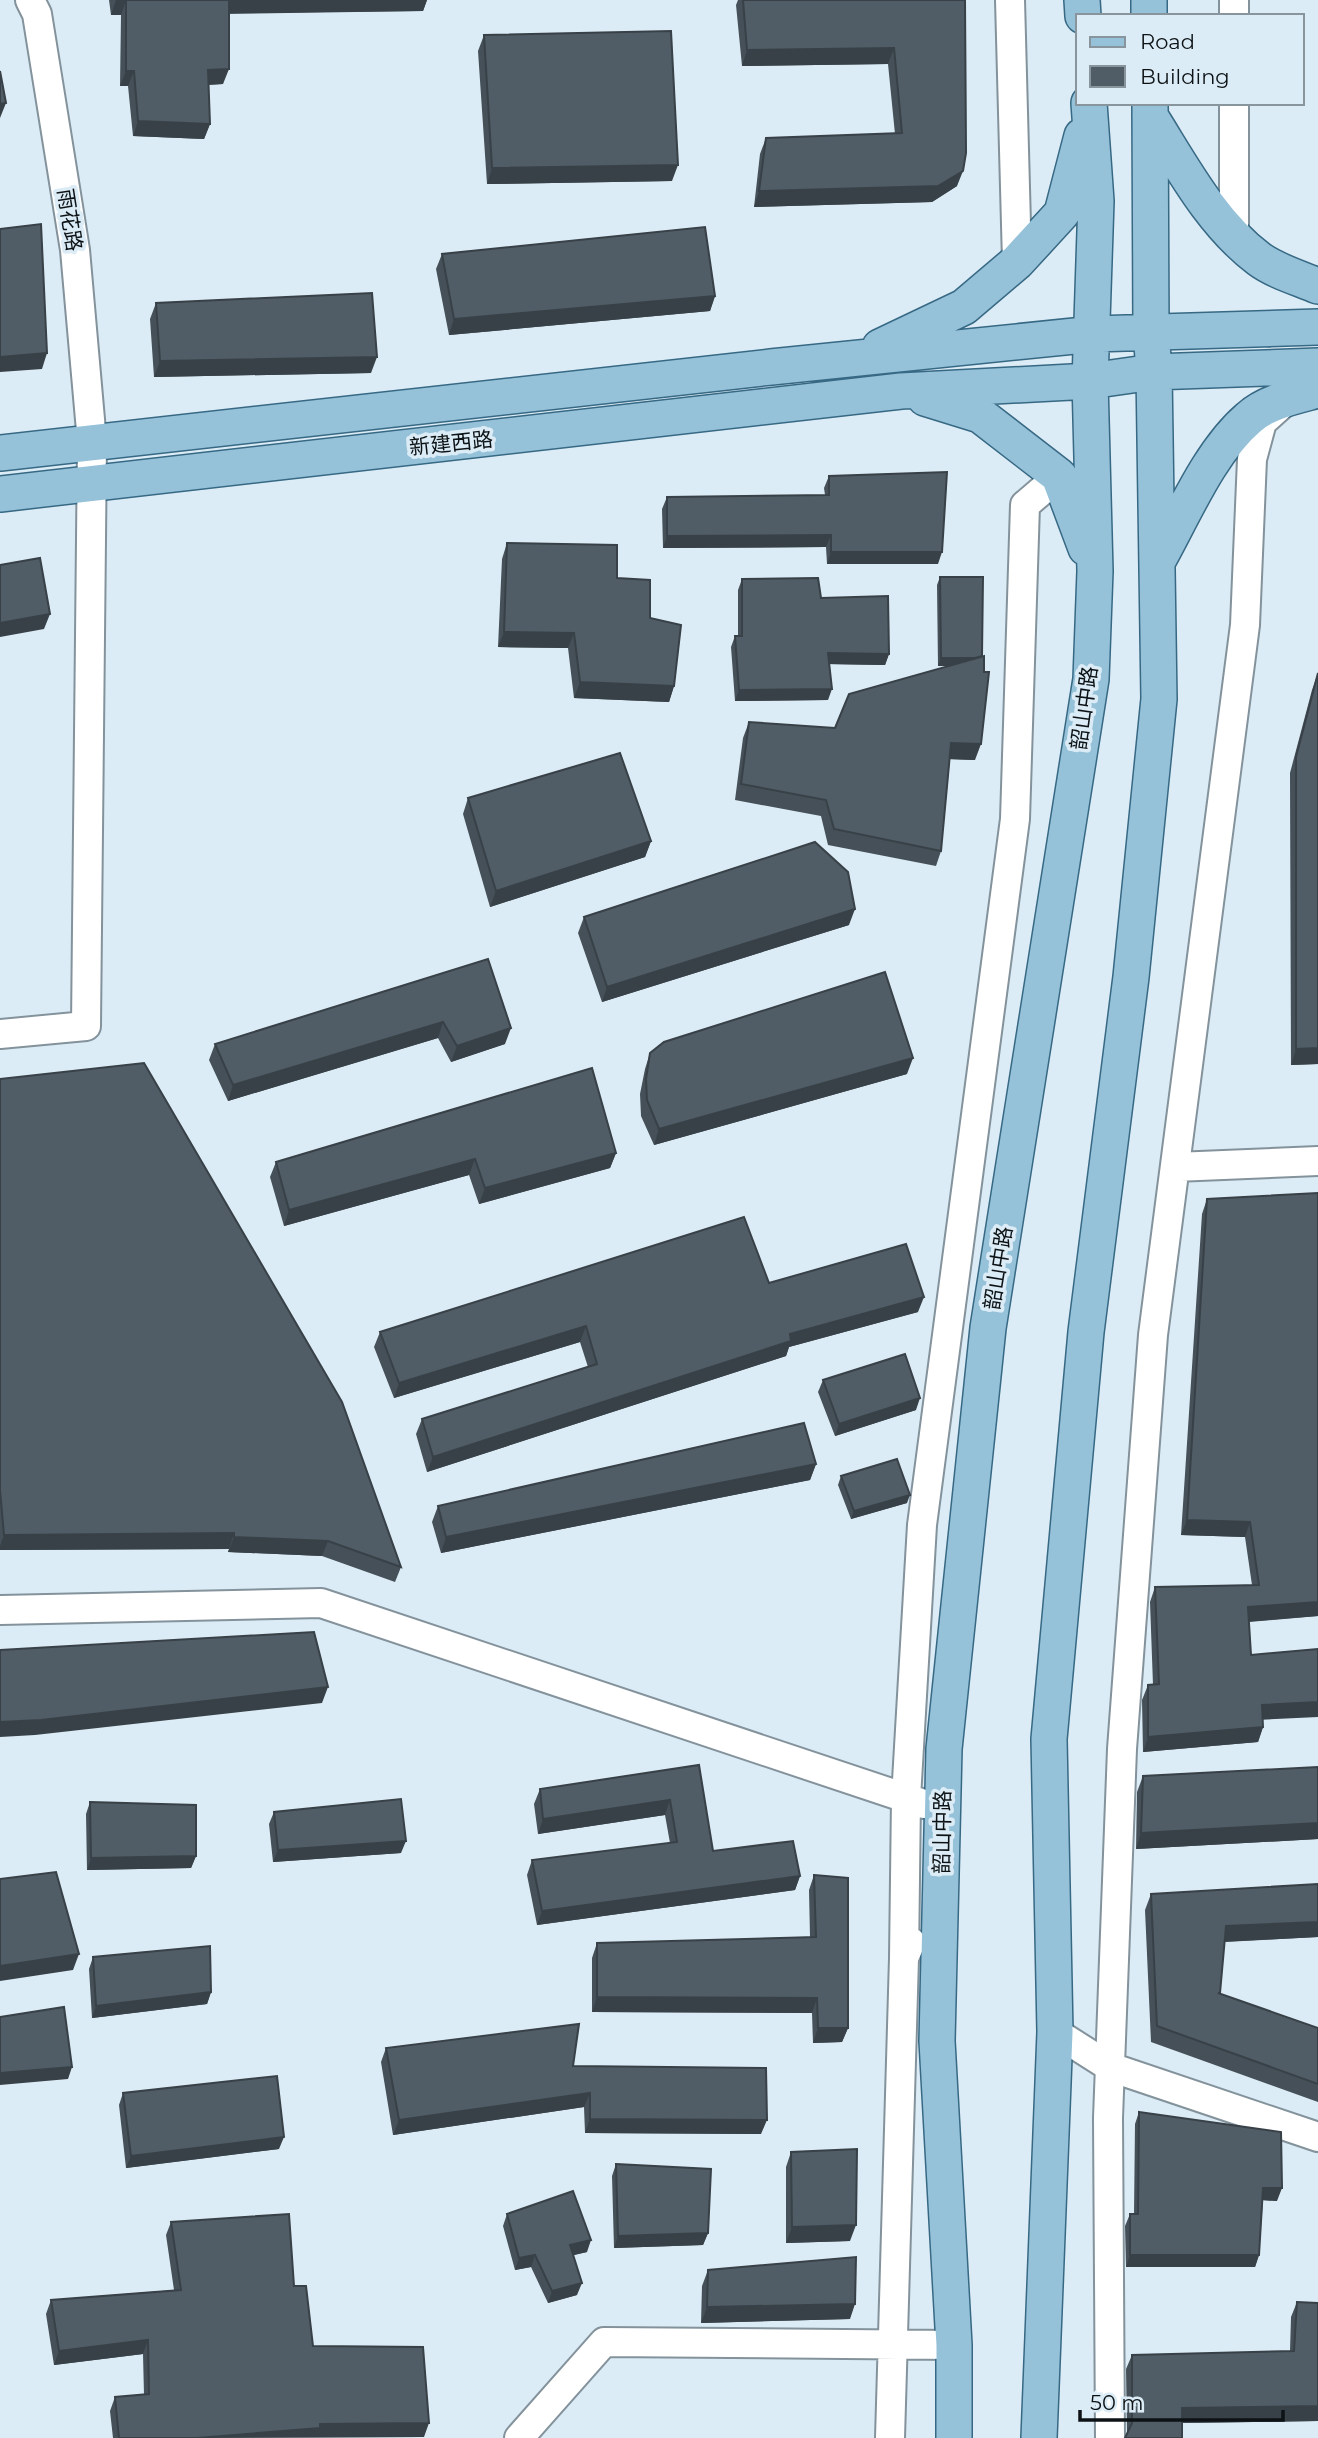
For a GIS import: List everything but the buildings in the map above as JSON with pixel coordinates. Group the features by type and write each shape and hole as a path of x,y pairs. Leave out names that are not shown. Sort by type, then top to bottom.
{"main road":[{"path":"855,359 964,307 1017,262 1062,213 1089,105"},
{"name":"韶山中路","path":"954,2438 954,2346 937,2041 944,1749 988,1328 1091,678 1095,571 1090,381 1094,334 1096,201 1089,105"},
{"path":"1150,110 1198,192 1234,238 1261,260 1318,286"},
{"path":"1039,2438 1055,2032 1049,1738 1086,1332 1131,977 1159,699 1154,372 1151,331 1150,110"},
{"name":"新建西路","path":"0,453 1094,334 1318,327"},
{"name":"新建西路","path":"0,494 901,391 1090,381 1154,372 1318,366"},
{"path":"901,391 980,415 1059,477 1095,571"},
{"path":"1157,562 1222,447 1250,416 1303,394"}],"street":[{"name":"雨花路","path":"0,1034 86,1026 92,442 75,250 37,14 30,0"},
{"path":"1010,0 1017,262"},
{"path":"1234,105 1234,238"},
{"path":"1110,2438 1110,2067 1122,1749 1153,1335 1245,625 1252,459 1262,422 1303,394"},
{"path":"890,2438 906,1798 922,1525 1015,820 1025,505 1059,477"},
{"path":"1175,1167 1318,1161"},
{"path":"0,1610 321,1603 943,1810"},
{"path":"904,1958 941,1883"},
{"path":"1055,2032 1110,2067 1318,2137"},
{"path":"519,2438 604,2342 954,2346"}]}
